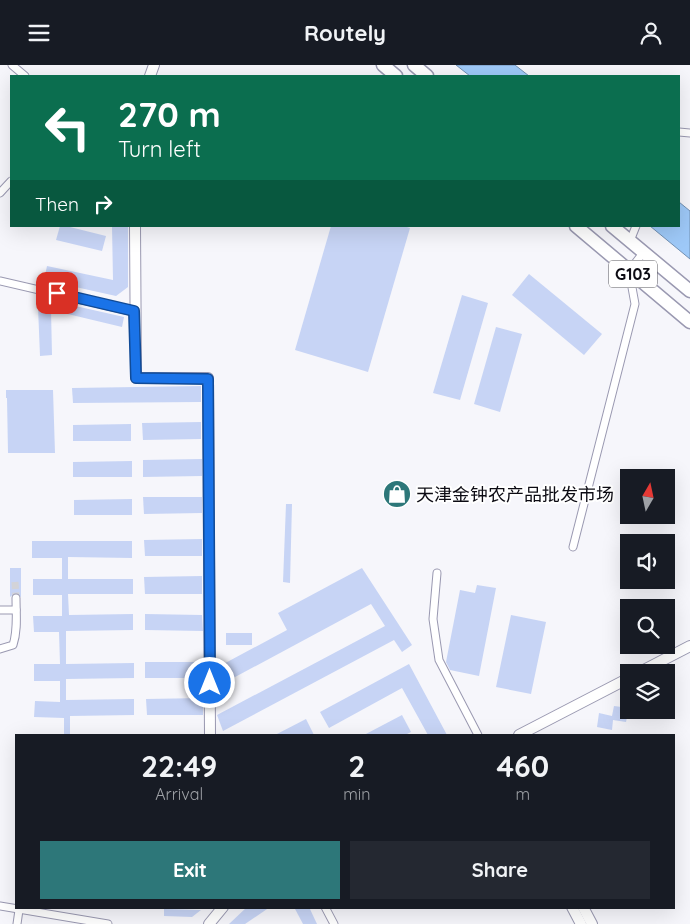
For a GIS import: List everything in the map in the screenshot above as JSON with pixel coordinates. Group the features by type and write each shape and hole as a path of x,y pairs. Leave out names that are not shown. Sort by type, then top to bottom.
{"highway":[{"path":"383,65 395,75"},
{"path":"414,65 427,75"},
{"name":"G103","path":"577,227 690,322"},
{"name":"G103","path":"613,227 690,291"}],"street":[{"path":"12,65 24,75"},
{"path":"0,193 10,182"},
{"path":"135,227 134,311 136,378 208,379 210,734"},
{"path":"630,241 636,227"},
{"path":"574,547 635,304 629,271 643,253"},
{"path":"0,281 134,311"},
{"path":"436,573 433,619 439,660 477,734"},
{"path":"0,649 13,645 16,633 16,598"},
{"path":"0,610 16,610"},
{"path":"657,664 690,648"},
{"path":"662,664 690,648"},
{"path":"521,734 620,682"},
{"path":"532,734 620,686"},
{"path":"0,908 108,924"},
{"path":"205,923 219,909"},
{"path":"326,909 334,924"},
{"path":"573,909 581,924"},
{"path":"585,909 592,924"},
{"path":"17,924 19,911"},
{"path":"19,911 89,924"}],"water":[{"path":"456,65 515,65 528,75 469,75"},
{"path":"680,203 690,211 690,259 651,227 680,227"}],"building":[{"path":"60,227 70,227 106,236 102,251 56,240"},
{"path":"112,227 128,227 128,287 116,296 44,280 47,266 113,280"},
{"path":"331,227 410,228 368,372 295,350"},
{"path":"529,274 602,334 584,355 512,295"},
{"path":"462,295 488,303 460,400 433,393"},
{"path":"40,298 124,317 122,327 51,310 52,355 40,356 38,307"},
{"path":"496,327 522,334 500,412 474,404"},
{"path":"201,386 201,402 73,403 72,388"},
{"path":"6,390 53,390 55,453 8,453"},
{"path":"201,422 201,439 143,440 142,423"},
{"path":"131,424 131,441 73,441 73,425"},
{"path":"202,459 202,476 143,477 143,460"},
{"path":"132,461 132,477 73,477 73,462"},
{"path":"143,497 202,497 202,513 144,514"},
{"path":"132,499 132,515 74,515 74,500"},
{"path":"286,504 292,504 290,583 283,582"},
{"path":"202,539 202,556 145,556 144,540"},
{"path":"32,541 132,541 132,558 68,557 68,579 133,579 133,594 68,594 69,615 133,614 133,630 66,631 66,664 134,663 134,678 66,679 66,700 134,699 134,715 70,716 70,734 64,734 64,718 34,717 35,701 60,702 60,681 34,681 34,664 60,664 59,632 34,632 33,616 62,616 62,595 33,595 33,579 62,579 62,558 32,558"},
{"path":"10,568 21,568 21,597 15,593 10,597"},
{"path":"362,568 412,645 402,652 394,640 223,731 217,715 385,626 371,604 224,683 216,668 287,630 278,613"},
{"path":"202,576 202,594 145,594 144,577"},
{"path":"477,585 496,588 479,676 450,670 446,662 460,590 475,593"},
{"path":"145,614 202,615 203,631 145,630"},
{"path":"511,615 546,622 531,694 496,687"},
{"path":"226,633 252,633 252,645 226,645"},
{"path":"145,662 203,662 203,678 145,678"},
{"path":"409,664 446,734 427,734 402,688 329,728 320,712"},
{"path":"203,698 203,715 147,715 146,699"},
{"path":"614,706 620,707 620,719 627,719 626,722 613,720 612,730 597,727 599,713 612,716"},
{"path":"402,715 411,732 407,734 366,734"},
{"path":"306,719 314,734 277,734"},
{"path":"164,909 201,910 192,917 164,916"},
{"path":"245,909 267,909 245,924 229,924"},
{"path":"295,909 310,909 317,924 303,924"}],"tunnel":[{"path":"15,582 16,598"}],"place":[{"name":"天津金钟农产品批发市场","path":"397,494"}],"route":[{"path":"57,293 134,311 136,378 208,379 210,683"}]}
